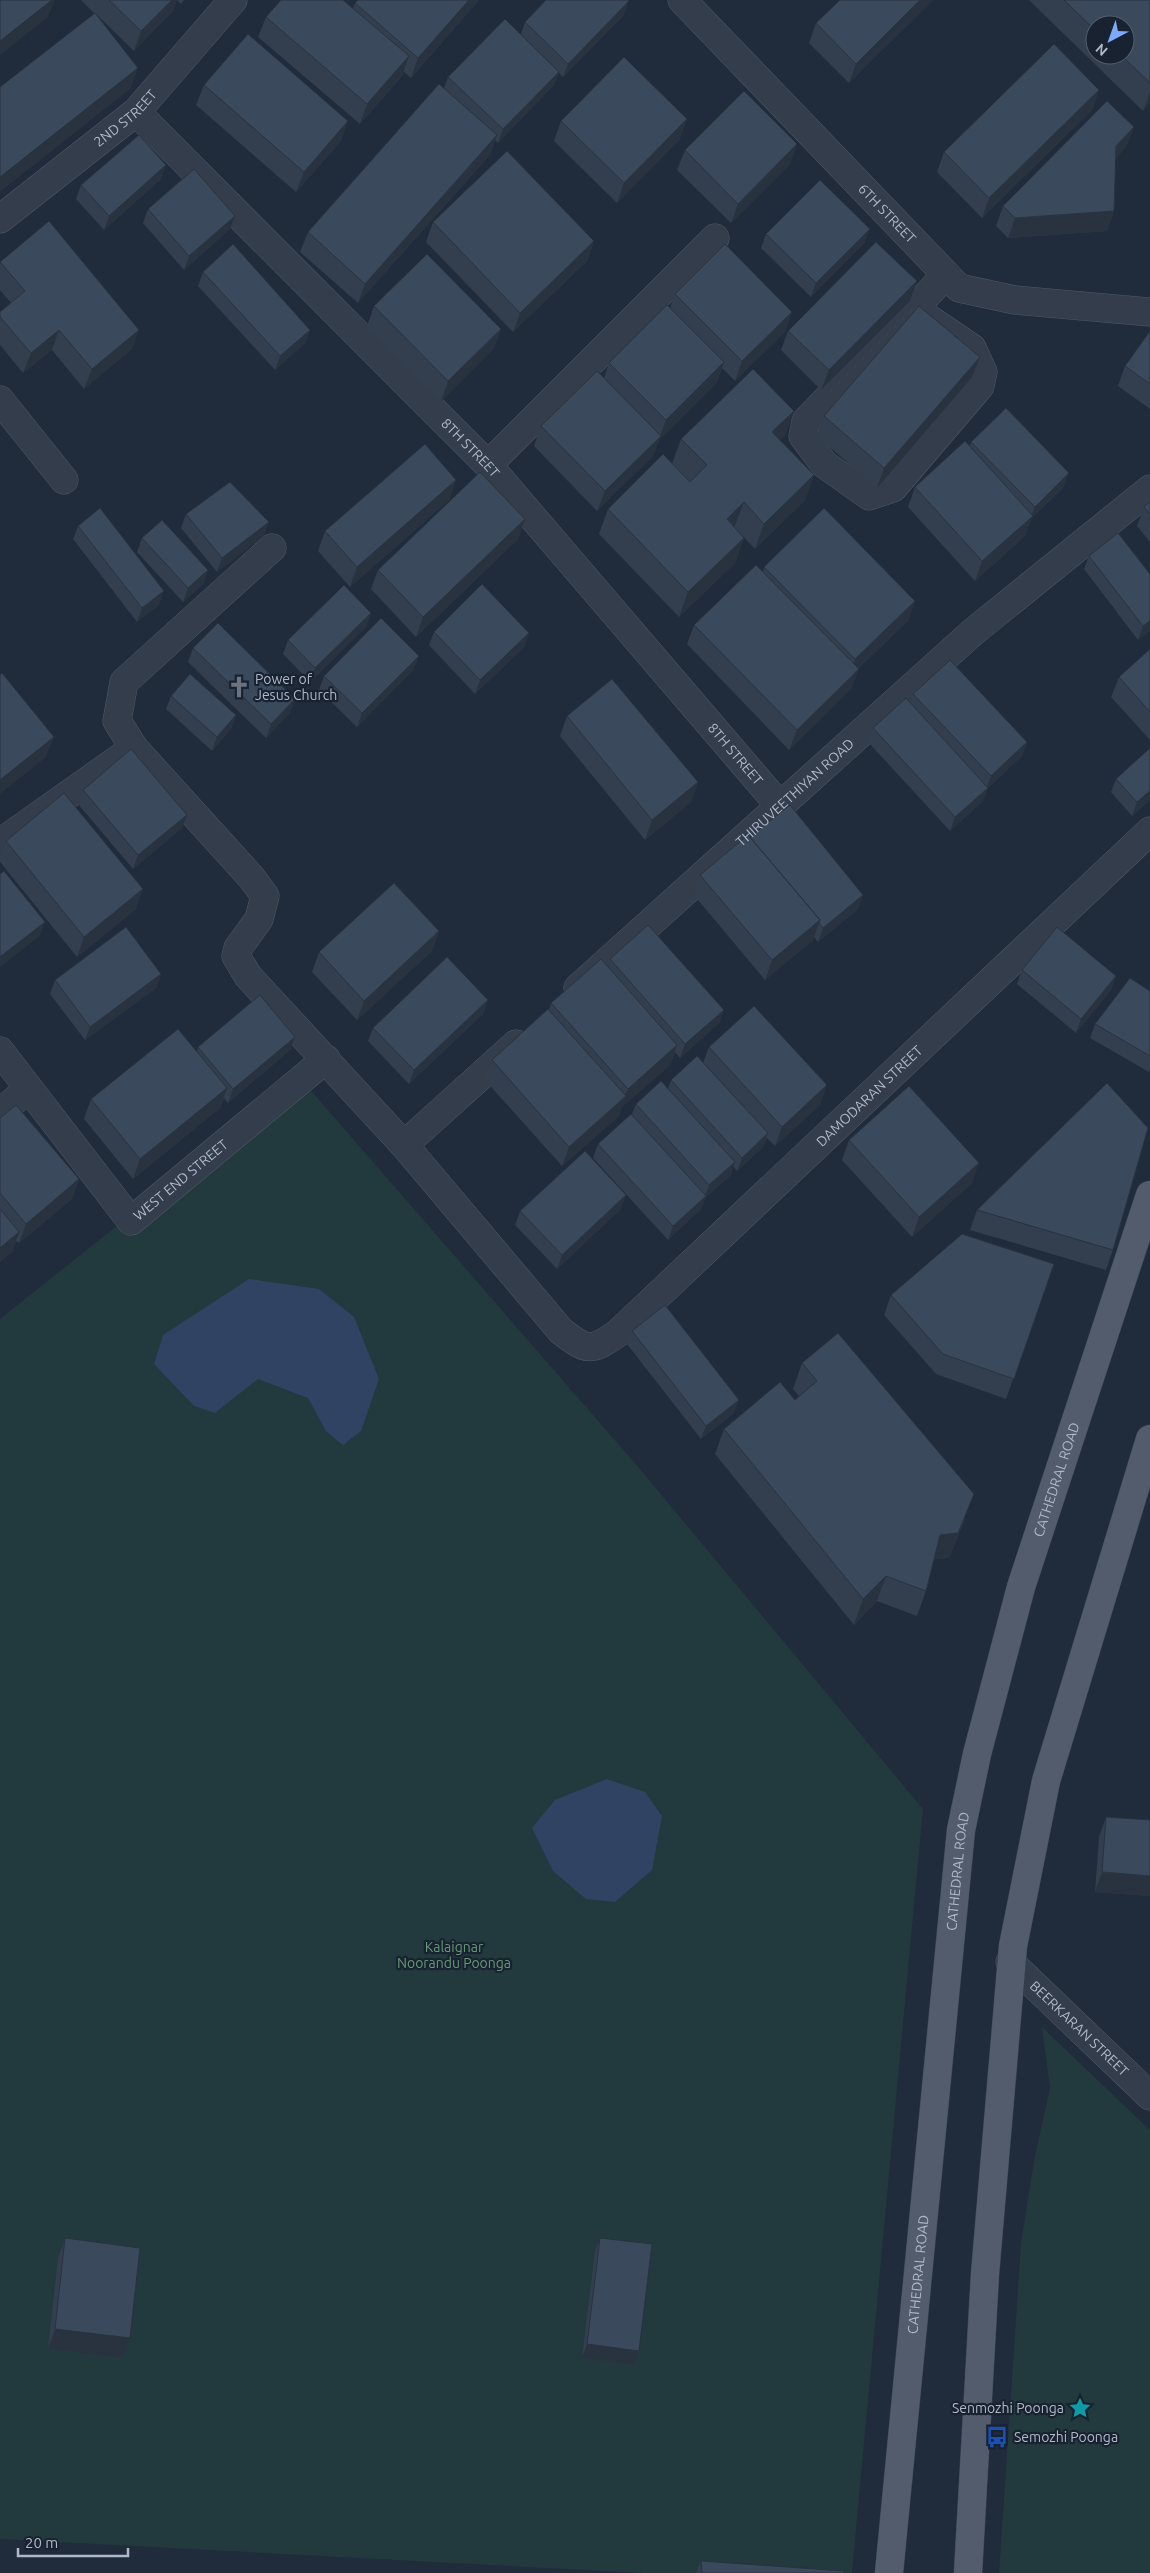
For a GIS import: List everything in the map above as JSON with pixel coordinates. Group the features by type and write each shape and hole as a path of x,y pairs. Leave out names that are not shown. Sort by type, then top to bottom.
{"main road":[{"name":"CATHEDRAL ROAD","path":"889,2573 961,1830 978,1754 1021,1587 1149,1204"},
{"path":"968,2573 985,2274 1010,1962 1044,1788 1150,1440"}],"street":[{"name":"2ND STREET","path":"0,219 136,112 233,0"},
{"name":"6TH STREET","path":"682,0 959,288 1015,300 1150,312"},
{"name":"8TH STREET","path":"136,112 488,465 780,806"},
{"path":"488,465 715,238"},
{"path":"914,308 972,348 983,372 980,386 893,488 869,496 824,464 803,436 806,421 946,274"},
{"path":"0,400 64,480"},
{"name":"THIRUVEETHIYAN ROAD","path":"559,1005 973,632 1150,489"},
{"path":"272,548 124,682 117,721 134,748 251,877 264,896 259,919 238,948 236,956 248,976 404,1145 537,1025"},
{"path":"0,843 134,748"},
{"name":"DAMODARAN STREET","path":"404,1145 561,1332 581,1346 600,1346 618,1333 1150,831"},
{"name":"WEST END STREET","path":"0,1051 131,1222 326,1059"},
{"path":"0,1113 28,1089"},
{"name":"BEERKARAN STREET","path":"1010,1962 1150,2096"}],"green space":[{"name":"Kalaignar Noorandu Poonga","path":"301,1079 640,1469 923,1809 852,2573 642,2573 0,2539 0,1319"},
{"name":"Senmozhi Poonga","path":"1042,2027 1150,2130 1150,2573 999,2573 1021,2243 1035,2155 1050,2088"}],"water":[{"path":"249,1279 319,1289 354,1317 379,1379 361,1431 343,1445 326,1431 308,1398 258,1379 215,1413 194,1406 154,1364 163,1335"},
{"path":"607,1779 645,1792 662,1816 652,1870 615,1902 586,1899 553,1871 532,1828 555,1800"}],"building":[{"path":"0,0 52,0 0,41"},
{"path":"109,0 172,0 141,31"},
{"path":"281,0 343,0 409,56 367,104 266,17"},
{"path":"358,0 469,0 418,58 355,3"},
{"path":"546,0 629,1 568,64 525,22"},
{"path":"840,0 920,0 856,64 816,23"},
{"path":"1064,0 1150,0 1150,83 1131,65 1135,65 1135,15 1085,15 1085,20"},
{"path":"95,13 138,68 0,177 0,87"},
{"path":"505,19 559,72 503,129 448,77"},
{"path":"248,34 348,121 304,172 204,85"},
{"path":"1054,44 1099,90 989,198 944,152"},
{"path":"624,57 687,119 624,183 561,121"},
{"path":"439,84 497,135 365,284 308,232"},
{"path":"744,91 797,144 738,204 685,150"},
{"path":"1107,101 1134,127 1116,146 1114,211 1015,218 1003,206"},
{"path":"139,135 166,165 109,216 81,185"},
{"path":"507,151 594,241 520,313 433,222"},
{"path":"194,169 235,216 189,256 148,209"},
{"path":"820,180 870,229 816,283 766,234"},
{"path":"49,221 139,330 92,369 59,330 31,353 0,317 0,312 25,291 0,262"},
{"path":"876,242 917,281 829,370 788,331"},
{"path":"233,244 310,330 280,356 203,272"},
{"path":"725,244 792,312 742,361 675,294"},
{"path":"427,254 501,329 448,381 374,306"},
{"path":"667,305 724,362 666,420 609,363"},
{"path":"919,306 980,357 884,468 824,416"},
{"path":"1150,331 1150,384 1125,366"},
{"path":"753,369 794,411 772,432 814,475 764,524 744,502 727,519 744,538 688,592 608,509 663,454 690,482 707,465 681,439"},
{"path":"597,371 661,436 605,491 541,426"},
{"path":"1006,408 1069,473 1035,507 971,442"},
{"path":"965,441 1033,516 982,561 915,487"},
{"path":"425,444 456,480 357,567 325,531"},
{"path":"480,472 525,519 423,617 378,570"},
{"path":"230,482 269,522 222,558 186,514"},
{"path":"1150,502 1150,514 1144,507"},
{"path":"100,508 164,591 142,608 78,526"},
{"path":"824,508 915,601 855,659 764,567"},
{"path":"162,520 208,570 188,588 142,538"},
{"path":"1118,533 1150,574 1150,621 1143,626 1089,556"},
{"path":"756,565 859,669 797,730 694,625"},
{"path":"482,584 529,633 480,680 434,632"},
{"path":"344,585 371,613 315,668 288,640"},
{"path":"381,618 419,656 362,713 324,676"},
{"path":"218,623 295,699 271,724 193,648"},
{"path":"1150,649 1150,712 1119,677"},
{"path":"950,660 1027,742 991,776 913,694"},
{"path":"2,673 54,737 0,780 0,675"},
{"path":"190,674 236,715 217,737 171,696"},
{"path":"612,679 698,782 652,820 567,716"},
{"path":"906,698 988,788 955,817 873,728"},
{"path":"1150,748 1150,791 1137,802 1116,779"},
{"path":"131,749 187,815 138,855 83,790"},
{"path":"64,793 143,889 84,937 6,841"},
{"path":"790,805 863,895 823,928 819,923 820,920 750,837"},
{"path":"748,835 820,920 772,960 700,875"},
{"path":"4,871 45,922 0,957 0,874"},
{"path":"394,883 439,931 364,1001 319,952"},
{"path":"648,925 724,1010 685,1044 610,959"},
{"path":"126,927 161,974 90,1027 55,980"},
{"path":"1057,927 1116,976 1081,1019 1022,970"},
{"path":"447,957 488,1000 414,1070 373,1028"},
{"path":"601,959 677,1045 628,1089 551,1003"},
{"path":"1130,978 1150,991 1150,1056 1095,1024"},
{"path":"260,995 295,1037 233,1089 198,1047"},
{"path":"754,1006 827,1085 782,1127 709,1047"},
{"path":"548,1009 626,1096 569,1147 492,1060"},
{"path":"178,1029 227,1088 140,1159 91,1099"},
{"path":"697,1056 768,1133 742,1158 671,1080"},
{"path":"661,1081 735,1162 709,1185 636,1104"},
{"path":"1107,1083 1148,1128 1113,1250 977,1210"},
{"path":"909,1086 979,1163 919,1217 849,1140"},
{"path":"16,1105 79,1179 26,1224 0,1193 0,1118"},
{"path":"631,1114 706,1196 673,1226 598,1144"},
{"path":"585,1151 626,1195 562,1255 520,1211"},
{"path":"0,1209 19,1232 0,1248"},
{"path":"962,1234 1054,1264 1014,1379 943,1354 891,1295"},
{"path":"665,1305 739,1400 706,1426 632,1331"},
{"path":"838,1333 974,1494 958,1533 940,1535 926,1591 886,1576 863,1599 724,1429 780,1382 795,1400 817,1381 802,1363"},
{"path":"1106,1817 1150,1820 1150,1876 1102,1872"},
{"path":"65,2238 140,2248 130,2338 55,2329"},
{"path":"600,2238 652,2244 639,2351 587,2344"},
{"path":"701,2561 844,2571 844,2573 702,2573"}],"place":[{"name":"Power of Jesus Church","path":"239,687"},
{"name":"Senmozhi Poonga","path":"1080,2408"},
{"name":"Semozhi Poonga","path":"997,2437"}]}
